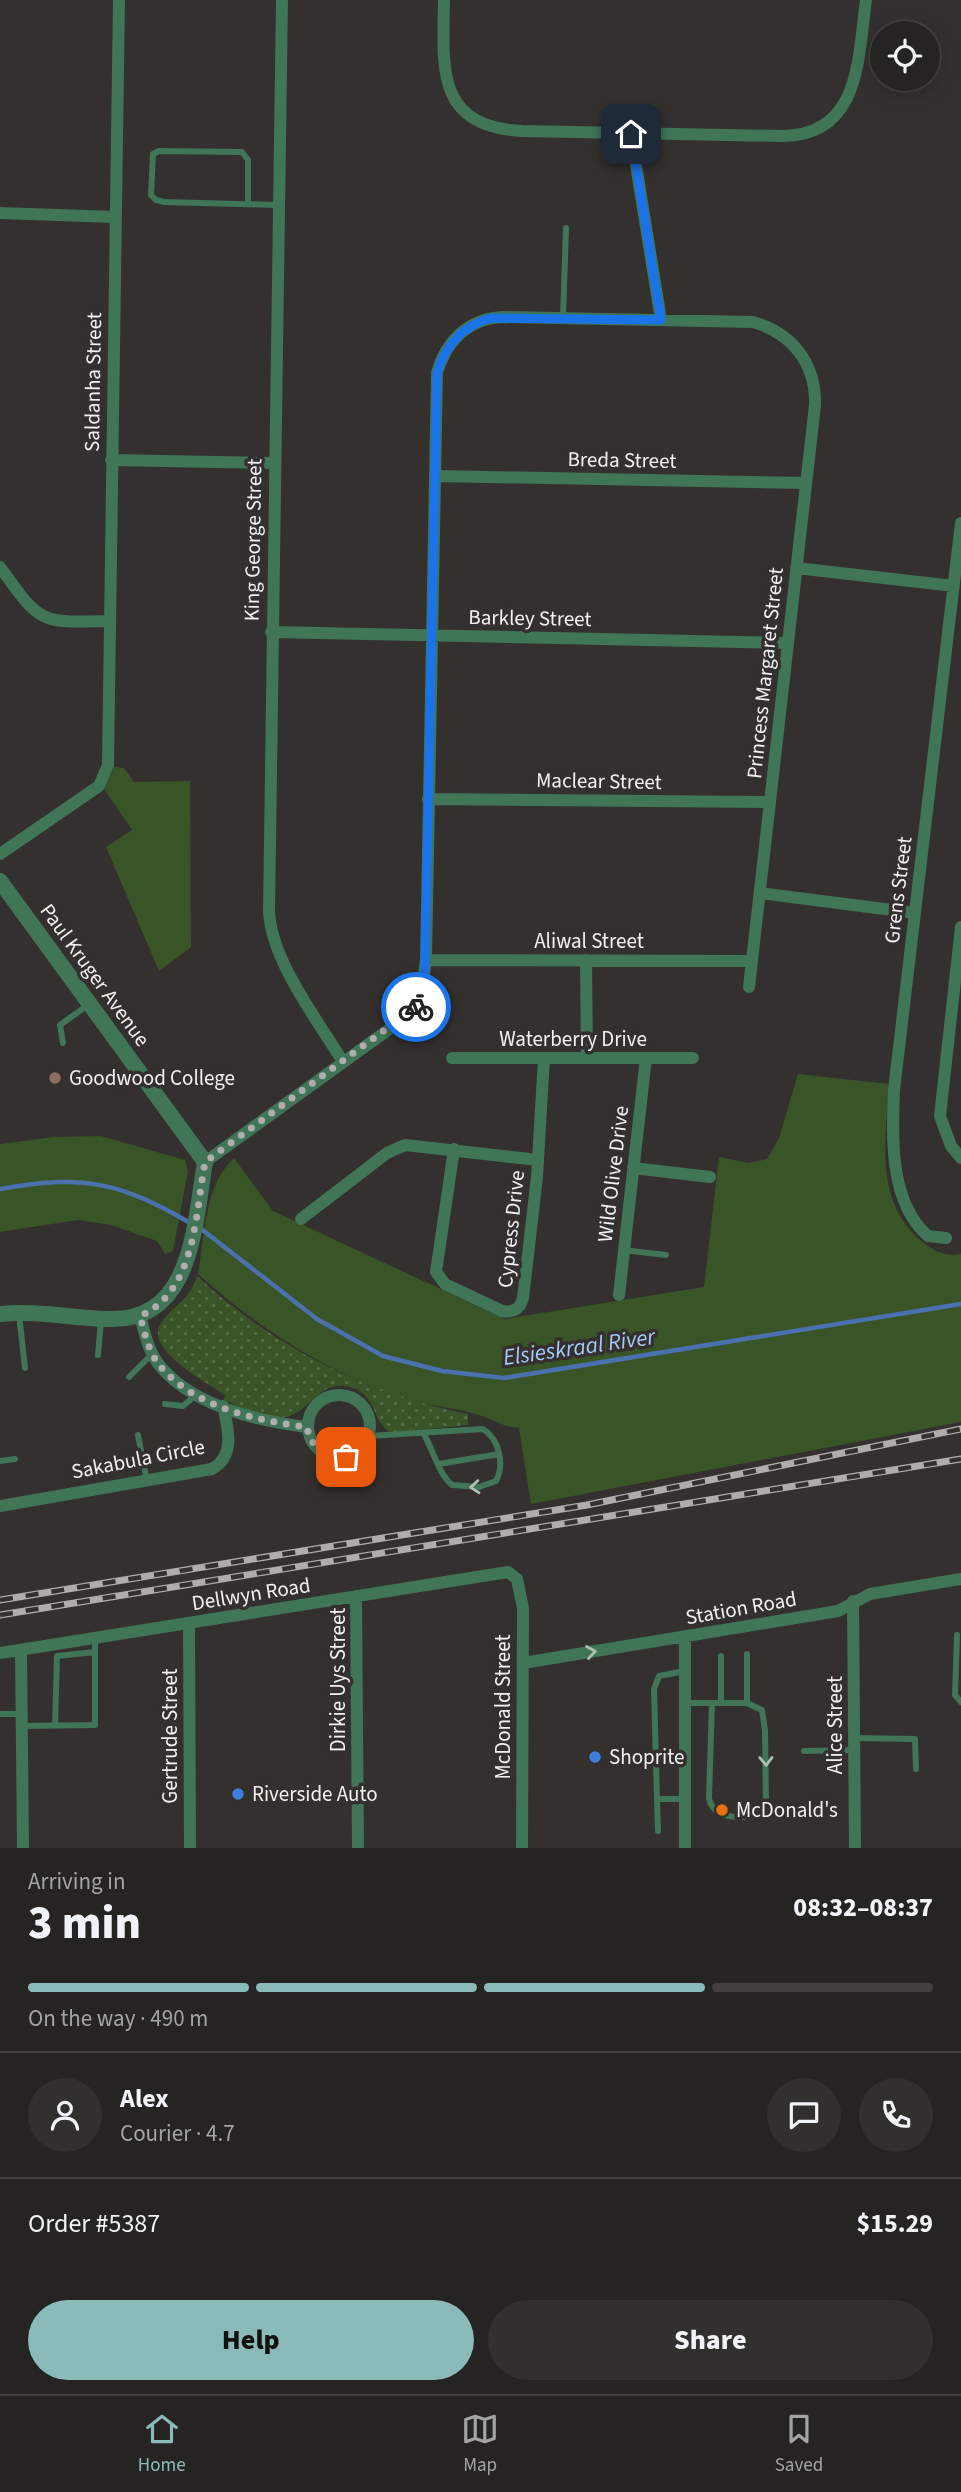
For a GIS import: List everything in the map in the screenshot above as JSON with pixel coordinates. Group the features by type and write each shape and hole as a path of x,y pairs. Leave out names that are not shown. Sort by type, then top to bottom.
{"street":[{"name":"Saldanha Street","path":"0,854 99,786 108,765 119,0"},
{"name":"King George Street","path":"282,0 273,463 269,925 280,956 343,1062"},
{"path":"444,0 443,65 453,97 464,112 492,128 631,134 793,135 812,131 837,114 854,83 866,0"},
{"path":"0,1314 19,1312 101,1319 140,1316 171,1294 185,1262 205,1162 413,1010 420,1001 425,960 437,373 445,352 458,335 472,325 491,318 661,320 631,134"},
{"path":"0,212 116,217"},
{"name":"Princess Margaret Street","path":"661,320 740,321 765,326 786,338 807,364 815,395 749,986"},
{"path":"111,460 273,463"},
{"name":"Breda Street","path":"437,475 806,484"},
{"name":"Grens Street","path":"946,1238 928,1236 914,1217 895,1170 892,1147 894,1090 961,523"},
{"path":"0,567 38,616 58,622 109,621"},
{"path":"796,568 954,586"},
{"name":"Barkley Street","path":"271,632 788,643"},
{"name":"Maclear Street","path":"428,799 770,802"},
{"name":"Paul Kruger Avenue","path":"0,881 205,1162"},
{"path":"760,894 915,912"},
{"path":"961,927 940,1116 951,1146 961,1158"},
{"name":"Aliwal Street","path":"425,960 752,961"},
{"path":"586,960 587,1058"},
{"name":"Waterberry Drive","path":"452,1058 693,1058"},
{"name":"Cypress Drive","path":"454,1149 436,1272 445,1284 502,1311 517,1310 523,1298 538,1160 544,1058"},
{"name":"Wild Olive Drive","path":"619,1295 646,1058"},
{"path":"302,1219 396,1148 416,1145 538,1160"},
{"path":"633,1168 710,1177"},
{"path":"140,1316 152,1354 166,1373 197,1394 269,1422 307,1427"},
{"path":"338,1395 350,1396 367,1412 369,1436 356,1452 336,1457 318,1450 307,1427 316,1404 338,1395"},
{"name":"Sakabula Circle","path":"0,1506 218,1466 229,1440 223,1406"},
{"name":"Dellwyn Road","path":"0,1653 95,1645 189,1623 508,1572"},
{"name":"McDonald Street","path":"508,1572 517,1579 521,1591 522,1848"},
{"name":"Station Road","path":"523,1663 838,1611 870,1594 961,1579"},
{"name":"Dirkie Uys Street","path":"356,1596 358,1848"},
{"name":"Alice Street","path":"853,1601 855,1848"},
{"name":"Gertrude Street","path":"189,1623 190,1848"},
{"path":"685,1637 685,1848"},
{"path":"21,1650 23,1848"}],"lane":[{"path":"248,204 248,160 245,154 159,151 153,154 151,195 156,200 248,204 278,205"},
{"path":"563,318 566,228"},
{"path":"63,1043 60,1025 89,1004"},
{"path":"623,1251 666,1255"},
{"path":"19,1312 25,1368"},
{"path":"98,1355 101,1319"},
{"path":"129,1377 152,1354"},
{"path":"165,1404 183,1406 197,1394"},
{"path":"369,1436 483,1429 493,1437 499,1454 500,1470 496,1480 479,1488 452,1485 423,1433"},
{"path":"138,1435 147,1481"},
{"path":"439,1464 499,1454"},
{"path":"0,1461 15,1459"},
{"path":"957,1635 955,1695 961,1702"},
{"path":"0,1714 55,1726 96,1724 95,1645 57,1656 55,1726"},
{"path":"747,1654 747,1703"},
{"path":"721,1656 721,1703"},
{"path":"658,1831 655,1684 662,1674 685,1671"},
{"path":"685,1703 712,1703 721,1703 747,1703 762,1710 765,1730 766,1805 756,1815 718,1815 713,1810 709,1798 712,1703"},
{"path":"804,1751 915,1739 916,1769"},
{"path":"657,1799 685,1799"}],"green space":[{"path":"114,767 124,768 134,782 190,781 191,947 159,971 106,847 132,830 104,789"},
{"path":"798,1074 889,1084 885,1146 894,1204 904,1222 928,1246 938,1252 961,1254 961,1422 531,1504 519,1428 471,1413 415,1401 356,1379 273,1333 198,1274 211,1197 224,1169 234,1158 273,1211 505,1319 704,1287 719,1157 748,1163 767,1159 779,1138"},
{"path":"101,1136 185,1160 188,1171 173,1251 165,1254 157,1241 111,1225 78,1220 0,1232 0,1144 55,1137"},
{"path":"197,1276 257,1325 323,1364 393,1394 468,1414 468,1425 393,1433 381,1423 364,1395 357,1389 346,1386 328,1388 286,1417 262,1415 224,1400 225,1395 169,1354 161,1344 158,1333 161,1323 190,1292"}],"waterway":[{"name":"Elsieskraal River","path":"0,1189 55,1182 100,1185 144,1199 192,1224"},
{"name":"Elsieskraal River","path":"200,1228 317,1319 383,1356 442,1371 504,1378 961,1304"}],"railway":[{"path":"0,1600 587,1505 961,1429"},
{"path":"0,1615 961,1459"}],"way so far":[{"path":"346,1457 336,1457 318,1450 307,1427 253,1418 208,1400 185,1387 166,1373 152,1354 140,1316 166,1299 176,1288 184,1270 205,1162 402,1020 416,1007"}],"place":[{"name":"Goodwood College","path":"55,1078"},
{"name":"Shoprite","path":"595,1757"},
{"name":"Riverside Auto","path":"238,1794"},
{"name":"McDonald's","path":"722,1810"}],"route":[{"path":"416,1007 424,985 425,960 437,373 445,352 458,335 482,320 502,317 661,320 631,134"}]}
